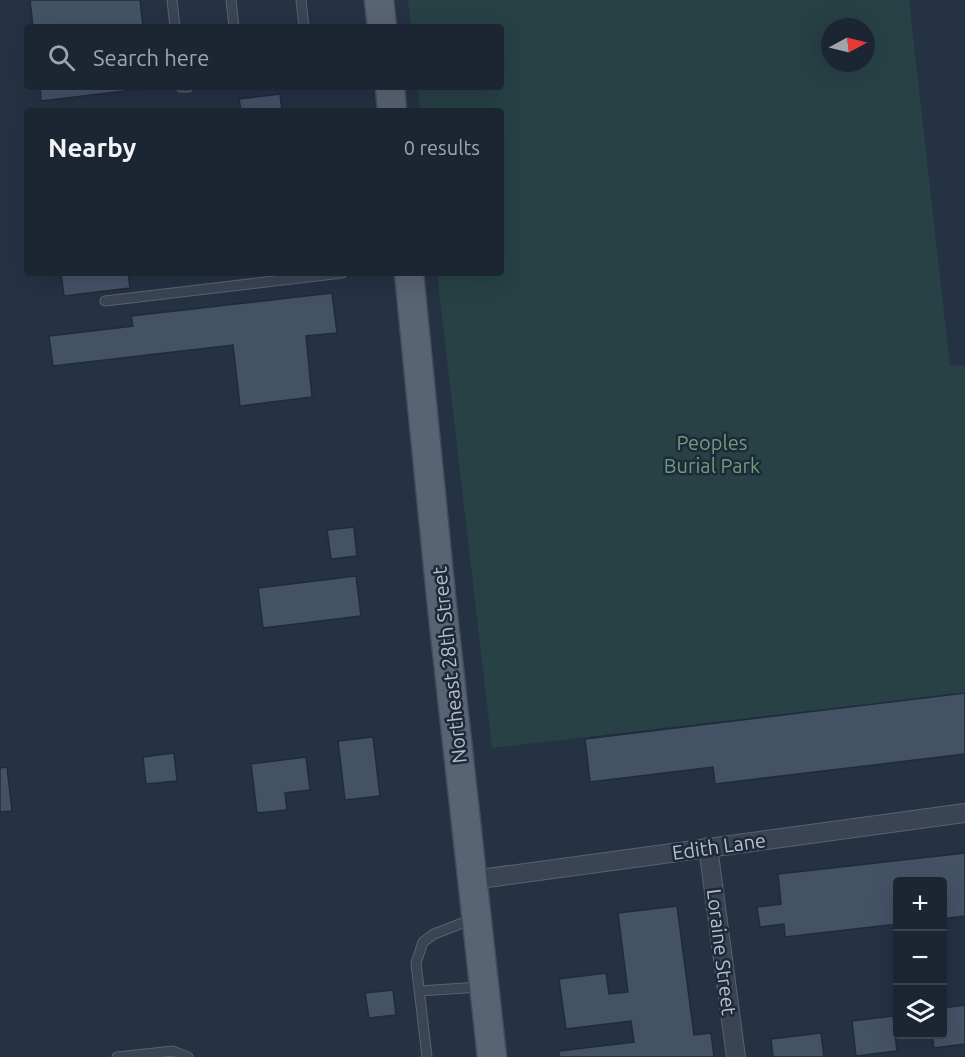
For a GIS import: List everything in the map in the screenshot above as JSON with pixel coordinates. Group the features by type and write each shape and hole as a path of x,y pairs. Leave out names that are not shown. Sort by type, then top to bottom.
{"main road":[{"path":"379,0 382,24"},
{"path":"390,90 392,108"},
{"name":"Northeast 28th Street","path":"409,276 442,606 492,1057"}],"street":[{"name":"Edith Lane","path":"473,880 965,813"},
{"name":"Loraine Street","path":"708,847 736,1057"}],"lane":[{"path":"172,0 175,24"},
{"path":"231,0 234,24"},
{"path":"301,0 304,24"},
{"path":"105,301 317,276"},
{"path":"427,1057 416,963 423,942 434,934 477,918"},
{"path":"419,991 484,986"},
{"path":"117,1057 173,1051 188,1057"}],"green space":[{"name":"Peoples Burial Park","path":"408,0 909,0 950,366 965,365 965,693 492,748 437,276 504,276 504,108 420,108 417,90 504,90 504,24 411,24"}],"building":[{"path":"30,0 140,0 143,24 33,24"},
{"path":"40,90 133,90 41,101"},
{"path":"280,94 282,108 240,108 239,99"},
{"path":"61,276 128,276 130,288 64,296"},
{"path":"332,293 337,333 306,336 312,397 240,406 233,345 53,366 49,336 133,326 131,316"},
{"path":"354,527 357,556 331,559 327,530"},
{"path":"356,576 361,616 263,628 258,588"},
{"path":"965,693 965,754 715,784 713,767 590,782 585,739"},
{"path":"373,737 380,796 345,800 338,741"},
{"path":"174,753 177,781 146,784 143,757"},
{"path":"306,757 310,790 285,793 287,810 257,813 251,764"},
{"path":"7,767 12,811 0,812 0,768"},
{"path":"965,853 965,916 947,918 947,877 893,877 893,925 785,937 784,924 760,927 757,907 781,904 778,874"},
{"path":"677,906 694,1035 711,1033 714,1057 559,1057 559,1051 634,1042 631,1021 566,1029 559,979 606,973 609,994 628,992 618,913"},
{"path":"393,990 396,1015 369,1018 365,993"},
{"path":"965,1005 965,1044 934,1048 933,1039 947,1039 947,1007"},
{"path":"893,1016 893,1039 896,1039 897,1051 856,1056 852,1021"},
{"path":"821,1033 824,1057 773,1057 771,1039"}]}
